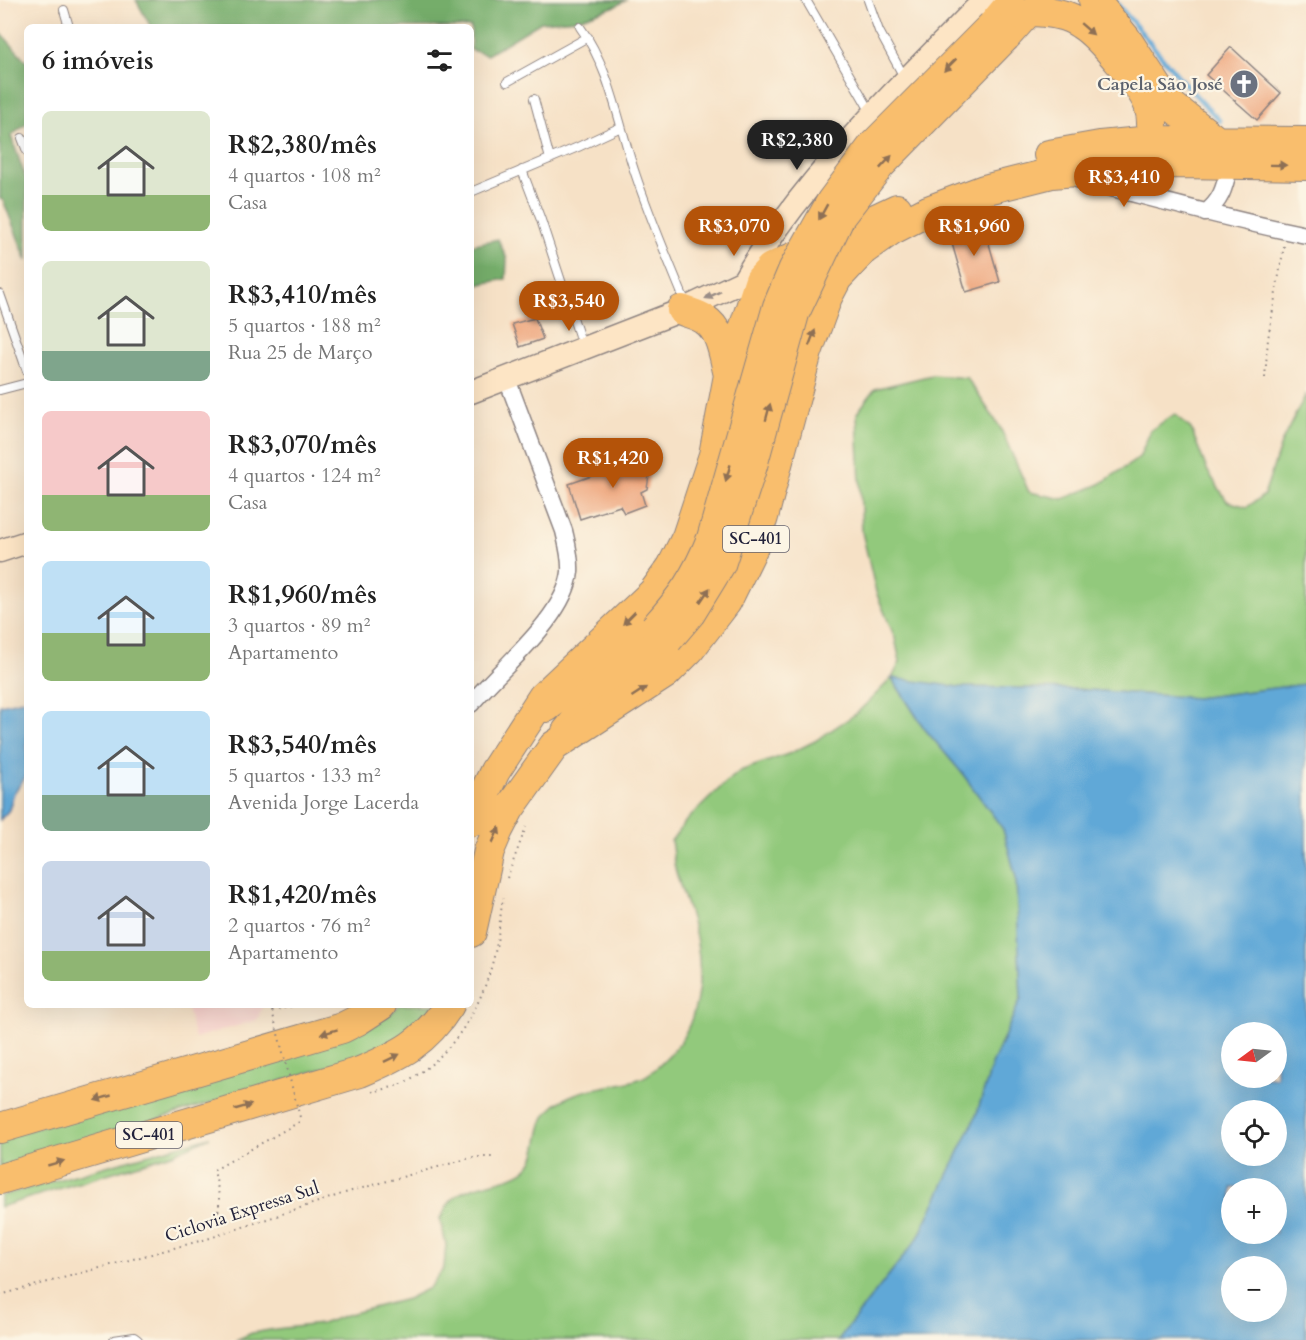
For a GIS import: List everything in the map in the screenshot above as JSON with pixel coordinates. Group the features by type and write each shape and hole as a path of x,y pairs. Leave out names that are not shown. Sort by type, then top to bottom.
{"highway":[{"path":"1094,0 1126,39 1168,103 1224,153"},
{"path":"1029,4 1083,24 1126,70 1148,103 1153,121 1151,141"},
{"name":"SC-401","path":"771,268 925,194 986,171 1041,157 1100,146 1151,141 1306,165"},
{"name":"SC-401","path":"474,918 486,861 498,830 509,809 554,746 666,674 689,650 726,602 754,545 807,352 837,278 863,250 891,230 928,211 984,190 1052,173 1136,164 1174,163 1224,153 1306,142"},
{"path":"474,815 495,771 543,697 653,593 672,567 687,537 714,455 729,375 760,280 771,268"},
{"path":"685,308 706,320 715,330 722,344 729,375"},
{"name":"SC-401","path":"0,1128 342,1028 376,1008"},
{"name":"SC-401","path":"0,1179 360,1072 398,1056 416,1043 430,1030 447,1008"}],"main road":[{"path":"743,281 768,239 872,114 906,80 994,20 1029,4"},
{"path":"522,728 692,614 722,565 754,466 796,314 842,217 994,20"},
{"path":"474,391 685,308 771,268"},
{"path":"0,550 24,543"},
{"path":"554,746 574,720 594,700 648,660 661,634"}],"street":[{"path":"1224,153 1223,194 1232,212 1239,219"},
{"path":"1052,173 1167,201 1204,213 1306,235"},
{"path":"1204,213 1223,194"},
{"path":"474,701 553,615 564,596 570,572 569,552 564,531 507,379"}],"lane":[{"path":"806,0 872,114"},
{"path":"868,0 879,31 906,80"},
{"path":"64,10 68,24"},
{"path":"580,27 588,37 611,93 635,173 685,308"},
{"path":"507,82 588,37"},
{"path":"534,99 550,159"},
{"path":"474,191 621,126"},
{"path":"22,138 24,143"},
{"path":"522,170 584,349"},
{"path":"0,294 24,362"},
{"path":"0,390 24,384"},
{"path":"114,1340 134,1336 138,1340"}],"path":[{"path":"1265,378 1273,305 1287,231"},
{"path":"210,1218 217,1216 220,1208 214,1170 301,1121 272,1011 284,1008"},
{"name":"Ciclovia Expressa Sul","path":"0,1295 207,1239 371,1186 474,1157 492,1157"}],"shaded area":[{"path":"187,1008 262,1008 257,1020 195,1038"}],"green space":[{"path":"136,0 626,0 616,6 578,19 541,22 487,55 474,51 474,24 149,24"},
{"path":"0,32 24,59 24,125 11,136 24,173 24,253 3,200 0,199"},
{"path":"498,239 507,259 506,279 474,287 474,244"},
{"path":"932,375 967,378 1000,427 1029,492 1063,499 1100,484 1139,458 1151,430 1175,414 1191,429 1207,470 1227,501 1247,507 1264,495 1282,441 1306,394 1306,684 1196,698 1075,689 959,687 892,679 924,728 962,773 1003,829 1016,877 1021,998 992,1065 976,1116 918,1238 838,1340 236,1340 252,1333 321,1324 407,1299 429,1288 444,1268 446,1244 440,1219 452,1200 468,1190 510,1177 527,1168 535,1155 545,1117 559,1102 580,1092 643,1077 660,1065 680,1042 687,1030 696,1002 700,972 693,924 680,887 671,841 686,821 740,771 791,753 815,741 857,713 892,678 900,662 895,638 876,592 862,532 857,413 875,389"},
{"path":"397,1008 433,1008 392,1047 0,1168 0,1139 385,1018"},
{"path":"210,1137 172,1154 0,1207 0,1196"}],"water":[{"path":"892,678 959,687 1075,689 1196,698 1306,684 1306,1340 838,1340 918,1238 976,1116 992,1065 1021,998 1016,877 1003,829 962,773 924,728"},
{"path":"24,700 24,779 14,793 9,810 0,820 0,705"}],"building":[{"name":"Capela São José","path":"1231,47 1281,93 1257,120 1206,75"},
{"path":"983,223 1000,282 966,292 949,233"},
{"path":"535,318 543,339 520,347 512,324"},
{"path":"652,455 647,489 641,492 645,505 624,513 620,506 580,519 569,484"}],"waterway":[{"path":"1114,0 1184,83 1220,121"}],"place":[{"name":"Capela São José","path":"1244,84"}]}
